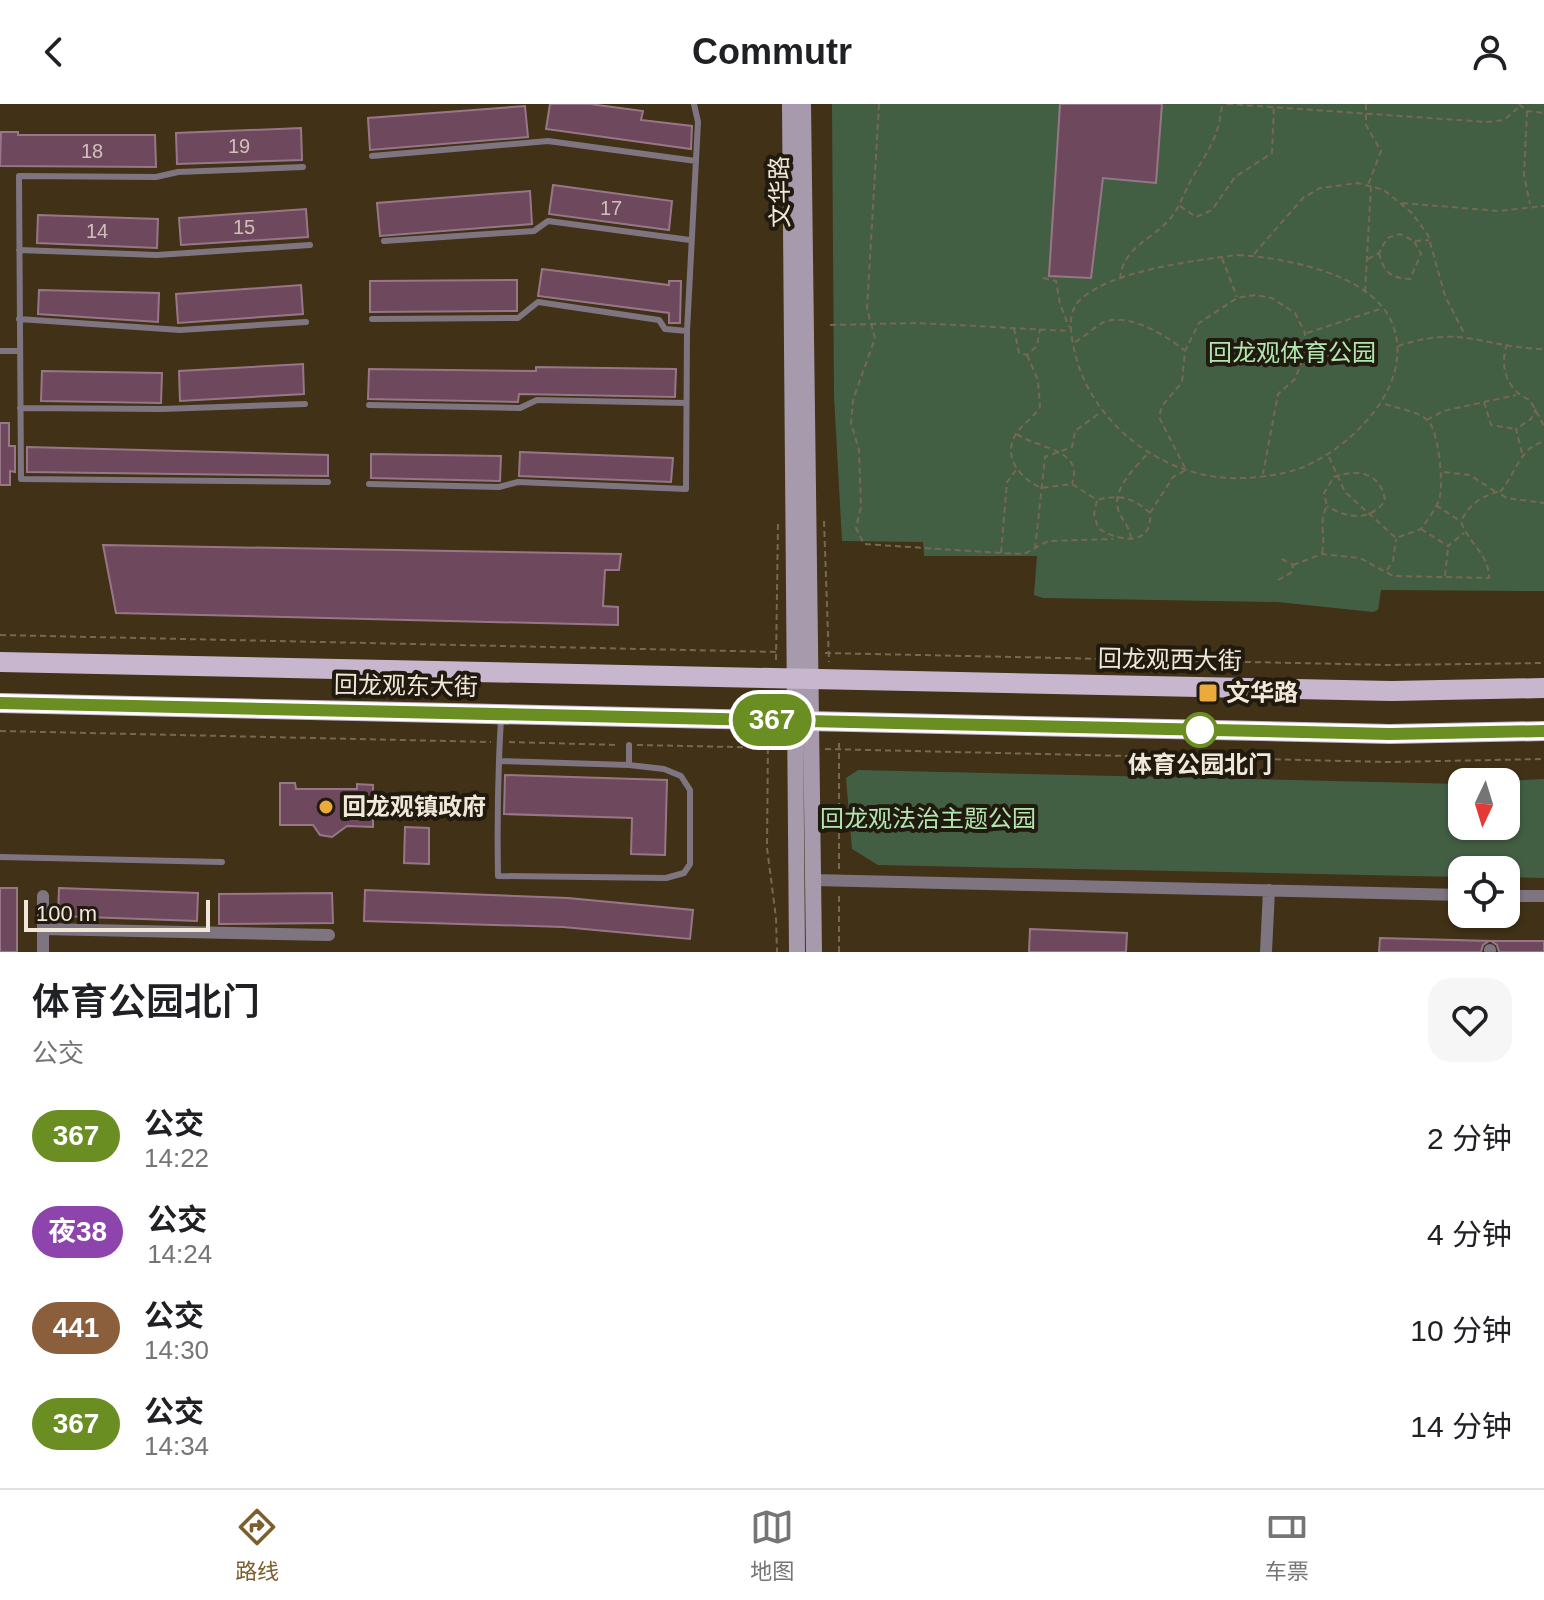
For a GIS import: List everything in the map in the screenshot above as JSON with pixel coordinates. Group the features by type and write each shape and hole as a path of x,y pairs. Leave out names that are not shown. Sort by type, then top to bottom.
{"main road":[{"name":"回龙观东大街","path":"0,662 802,679"},
{"name":"回龙观西大街","path":"802,679 1376,691 1544,688"},
{"name":"回龙观东大街","path":"0,703 803,721"},
{"path":"803,721 1390,734 1544,731"}],"street":[{"name":"文华路","path":"790,104 803,721 813,880 814,952"},
{"name":"文华路","path":"802,679 803,104"},
{"name":"文华路","path":"797,952 803,721"},
{"path":"813,880 1448,895"},
{"path":"1266,952 1269,890"},
{"path":"43,896 43,952"},
{"path":"1520,896 1544,896"},
{"path":"43,929 329,935"}],"lane":[{"path":"369,484 499,487 518,482 686,489 687,331 698,122 694,104"},
{"path":"372,156 548,141 696,161"},
{"path":"303,167 178,172 156,177 19,176 21,479 328,482"},
{"path":"384,241 534,231 548,221 690,240"},
{"path":"19,250 157,255 310,245"},
{"path":"372,319 518,318 538,302 659,320 665,329 687,331"},
{"path":"19,319 180,330 306,322"},
{"path":"0,351 19,351"},
{"path":"369,405 520,408 537,400 686,403"},
{"path":"20,408 162,409 305,404"},
{"path":"499,761 629,765 664,769 681,776 690,790 690,864 684,873 666,878 498,876 499,761 501,714"},
{"path":"629,745 629,765"},
{"path":"0,857 222,862"}],"path":[{"path":"879,104 867,309 875,338 853,400 851,423 859,450 861,507 856,528 864,544 1001,553 1035,551 1048,541 1132,540 1145,535 1151,525 1150,513 1173,477 1186,470"},
{"path":"1120,280 1121,267 1133,248 1168,221 1208,156 1220,127 1222,104"},
{"path":"1227,104 1487,122 1504,120 1520,105 1527,111 1544,113"},
{"path":"1365,293 1369,186 1381,151 1366,125 1366,104"},
{"path":"1179,205 1196,217 1212,210 1235,177 1272,153 1274,106"},
{"path":"1527,111 1524,175 1530,205"},
{"path":"1253,256 1303,198 1320,188 1358,183 1384,190 1412,213 1430,239 1445,296 1465,335"},
{"path":"1400,203 1440,209 1499,211 1530,205 1544,206"},
{"path":"1367,260 1379,253 1387,238 1400,234 1414,241 1430,239"},
{"path":"1379,253 1383,270 1393,278 1410,279 1419,266 1421,254 1414,241"},
{"path":"1043,278 1056,281 1060,304 1086,384 1102,412 1149,452 1186,470 1232,478 1263,475 1299,469 1328,455 1382,402 1393,376 1397,346 1394,327 1382,309 1365,293 1305,263 1253,256 1222,257 1150,269 1120,280 1089,293 1075,305 1071,331"},
{"path":"1222,257 1237,298"},
{"path":"1186,470 1159,417 1162,406 1182,382 1185,351 1199,323 1237,298 1255,295 1272,298 1295,313 1305,333 1305,354 1295,379 1278,394 1263,475"},
{"path":"1305,333 1382,309"},
{"path":"1073,343 1103,323 1121,321 1147,327 1185,351"},
{"path":"830,325 1014,327 1071,331"},
{"path":"1014,327 1015,347 1019,353 1027,355"},
{"path":"1027,355 1037,346 1040,329"},
{"path":"1397,346 1432,335 1465,335 1544,349"},
{"path":"1507,344 1505,371 1517,395"},
{"path":"1027,355 1038,380 1040,407 1017,434 1011,459 1016,469 1041,488 1072,484 1097,500 1117,496 1136,500 1150,513"},
{"path":"1427,420 1432,414 1517,395 1530,400 1544,426"},
{"path":"1382,402 1427,420"},
{"path":"1484,402 1491,425 1516,429 1531,419 1537,409"},
{"path":"1035,551 1045,457 1072,447 1075,431 1102,412"},
{"path":"1396,538 1421,529 1436,505 1443,472 1427,420"},
{"path":"1516,429 1522,454"},
{"path":"1017,434 1031,445 1045,445 1058,452 1073,465 1075,475 1072,484"},
{"path":"1461,521 1479,498 1498,493 1515,474 1522,454 1534,443 1544,442"},
{"path":"1132,540 1130,526 1118,510 1117,496 1149,452"},
{"path":"1328,455 1345,492 1396,538"},
{"path":"1001,553 1007,482 1016,469"},
{"path":"1322,554 1325,539 1322,514 1327,506 1324,493 1338,475 1362,472 1376,478 1384,490 1385,501 1363,517 1327,506"},
{"path":"1443,472 1470,475 1507,498 1544,503"},
{"path":"1097,500 1094,514 1098,528 1114,539"},
{"path":"1278,557 1293,565 1322,554 1360,558 1393,576 1489,578 1482,551 1466,539 1461,521 1436,505"},
{"path":"1421,529 1448,546"},
{"path":"1445,576 1448,546 1465,533"},
{"path":"1386,572 1393,561 1396,538"},
{"path":"1278,580 1292,572 1293,565"},
{"path":"0,635 759,651"},
{"path":"847,653 1390,665 1544,663"},
{"path":"0,731 759,748"},
{"path":"845,750 1416,762 1544,759"},
{"path":"767,757 767,848 777,952"},
{"path":"839,952 840,758"}],"green space":[{"name":"回龙观体育公园","path":"832,104 1544,104 1544,591 1381,590 1378,610 1373,612 1278,602 1043,598 1034,595 1037,556 924,556 923,542 842,541 834,396"},
{"name":"回龙观法治主题公园","path":"858,770 1448,784 1448,840 1520,840 1520,780 1544,779 1544,878 1520,877 1520,856 1448,856 1448,877 878,865 852,849 846,778"}],"building":[{"path":"550,104 590,104 643,111 641,120 692,126 691,149 546,129"},
{"path":"1060,104 1162,104 1156,183 1103,178 1091,278 1049,276"},
{"path":"525,106 528,137 370,150 368,118"},
{"path":"301,128 302,160 177,164 176,133"},
{"path":"1,132 18,132 18,135 155,135 156,167 0,166"},
{"path":"553,185 672,201 669,230 549,214"},
{"path":"530,191 532,224 380,236 377,203"},
{"path":"306,209 308,237 181,245 179,218"},
{"path":"38,215 158,219 157,248 37,243"},
{"path":"542,269 669,285 669,281 681,281 680,323 669,323 669,313 538,296"},
{"path":"517,280 517,311 370,312 370,281"},
{"path":"301,285 303,314 178,323 176,294"},
{"path":"39,290 159,293 158,322 38,314"},
{"path":"303,364 304,394 180,401 179,371"},
{"path":"536,367 676,369 675,397 519,394 518,402 368,399 369,369 536,371"},
{"path":"42,371 162,373 161,403 41,401"},
{"path":"0,423 9,423 9,446 15,446 15,472 10,471 10,485 0,485"},
{"path":"27,447 328,455 328,476 27,472"},
{"path":"520,452 673,458 671,482 519,476"},
{"path":"371,454 501,456 500,481 371,478"},
{"path":"103,545 621,554 619,570 605,570 603,606 618,607 618,625 116,613"},
{"path":"505,775 667,780 665,855 631,854 632,818 504,814"},
{"name":"回龙观镇政府","path":"280,783 295,783 296,789 357,789 357,784 373,785 373,827 347,826 332,837 320,835 313,825 280,825"},
{"path":"405,827 429,828 429,864 404,863"},
{"path":"0,888 17,888 17,952 0,952"},
{"path":"59,888 198,893 197,921 58,916"},
{"path":"365,890 568,898 693,910 690,939 563,927 364,921"},
{"path":"332,893 333,923 219,924 219,894"},
{"path":"1030,929 1127,933 1126,952 1029,952"},
{"path":"1380,938 1489,941 1483,945 1481,952 1379,952"},
{"path":"1491,941 1544,941 1544,952 1499,952 1497,945"}],"bus line":[{"name":"367","path":"0,703 1390,734 1463,735 1544,731"}],"place":[{"name":"文华路","path":"1208,693"},
{"name":"体育公园北门","path":"1200,730"},
{"name":"回龙观镇政府","path":"326,807"}]}
